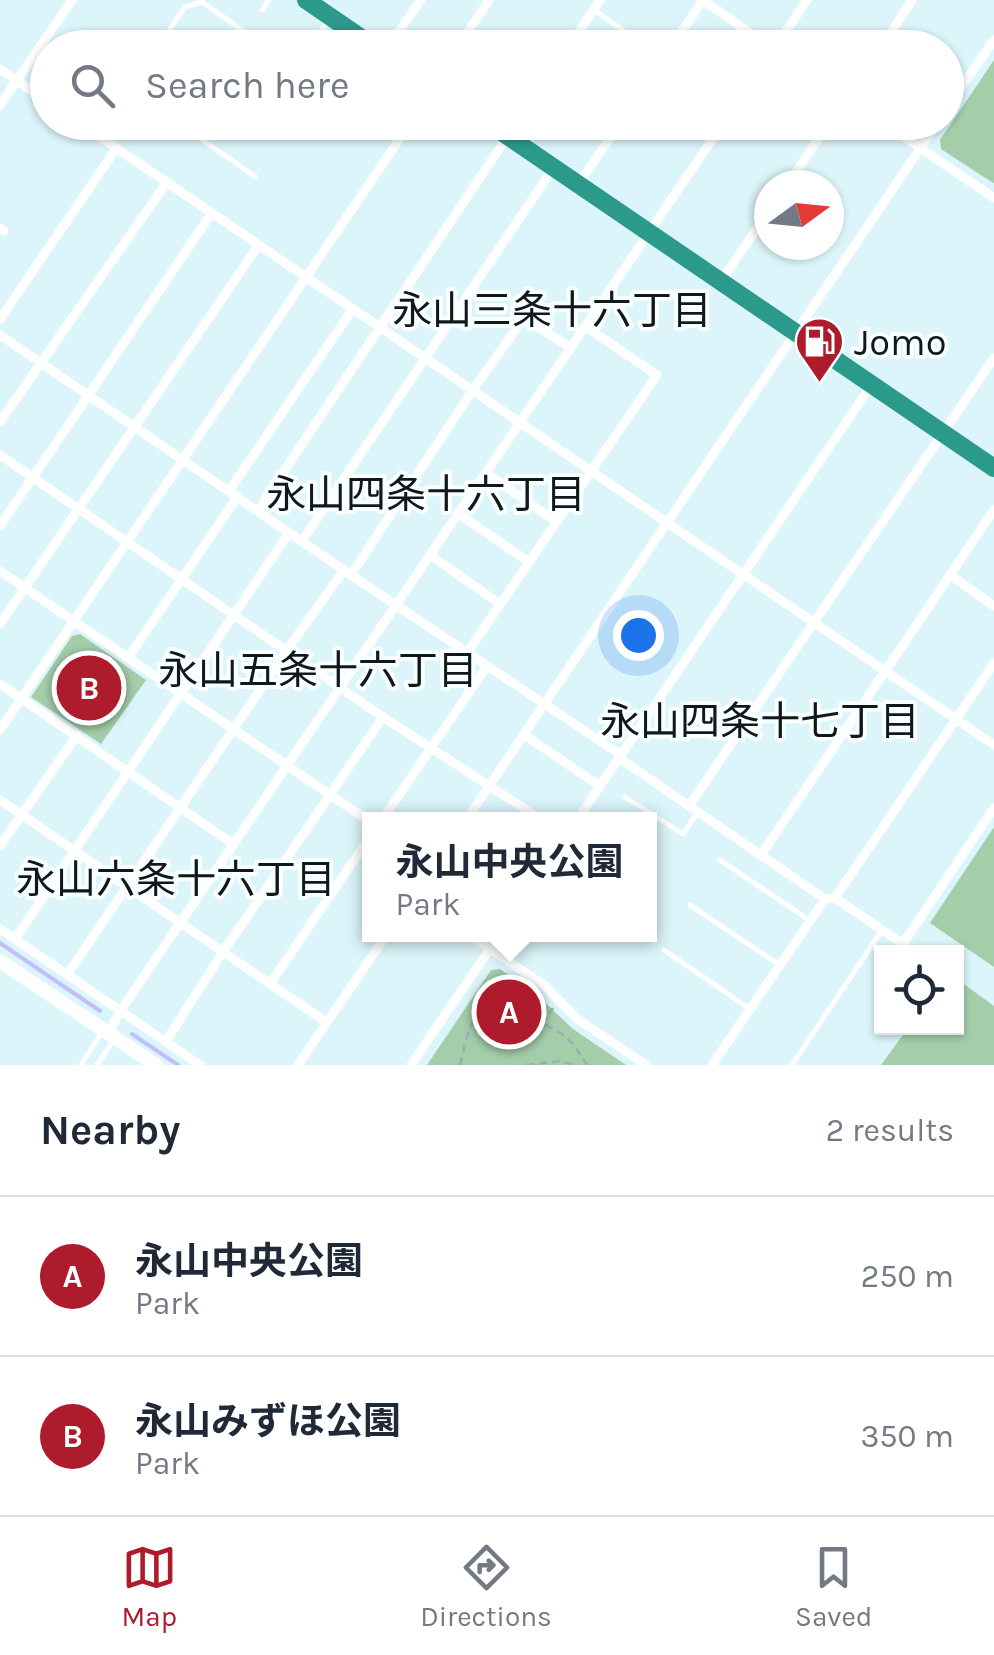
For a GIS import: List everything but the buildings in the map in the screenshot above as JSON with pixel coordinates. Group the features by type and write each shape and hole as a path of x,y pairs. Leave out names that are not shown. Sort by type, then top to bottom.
{"highway":[{"path":"306,0 350,30"},
{"path":"523,140 578,185 994,468"}],"street":[{"path":"51,30 72,0"},
{"path":"400,30 421,0"},
{"path":"469,30 489,0"},
{"path":"683,30 703,0 747,30"},
{"path":"786,30 807,0"},
{"path":"892,30 912,0"},
{"path":"580,30 596,5"},
{"path":"964,84 994,40"},
{"path":"0,105 30,61"},
{"path":"0,69 30,89"},
{"path":"103,140 994,745"},
{"path":"0,730 399,140"},
{"path":"258,510 505,140"},
{"path":"578,185 608,140"},
{"path":"109,1033 712,140"},
{"path":"797,170 818,140"},
{"path":"907,140 994,198"},
{"path":"471,812 926,140"},
{"path":"0,319 116,149"},
{"path":"302,541 554,167"},
{"path":"0,422 167,182"},
{"path":"0,526 212,214"},
{"path":"721,281 754,233"},
{"path":"0,624 258,246"},
{"path":"128,658 352,310"},
{"path":"68,975 287,650 347,572 524,318 571,348"},
{"path":"467,653 657,375 586,327"},
{"path":"0,335 545,703 761,855 903,944 994,808"},
{"path":"694,809 814,622 994,358"},
{"path":"582,812 872,384"},
{"path":"0,455 430,749 530,812"},
{"path":"486,473 556,522"},
{"path":"761,855 994,510"},
{"path":"459,514 529,562"},
{"path":"15,939 289,533"},
{"path":"430,555 500,604"},
{"path":"0,570 362,817"},
{"path":"950,575 994,606"},
{"path":"712,1065 994,664"},
{"path":"387,812 487,666"},
{"path":"0,684 233,844"},
{"path":"166,1041 383,717"},
{"path":"0,846 77,735"},
{"path":"524,735 600,786"},
{"path":"0,800 326,1022"},
{"path":"270,984 362,848"},
{"path":"0,929 200,1065"},
{"path":"298,1065 381,942"},
{"path":"479,942 545,986 576,1018 646,1065"},
{"path":"410,1065 495,942"},
{"path":"2,967 156,1065"}],"lane":[{"path":"262,10 269,0"},
{"path":"169,30 185,7 203,1 242,30"},
{"path":"596,5 626,30"},
{"path":"321,30 331,17"},
{"path":"202,140 256,177"},
{"path":"626,797 649,812"},
{"path":"657,817 683,834 694,809"},
{"path":"720,860 810,921"},
{"path":"690,904 780,965"},
{"path":"792,1065 882,930"},
{"path":"664,950 750,1008"},
{"path":"81,1065 109,1033"},
{"path":"97,1065 109,1033"}],"path":[{"path":"542,1024 554,1009 546,1001"},
{"path":"460,1065 471,1023 488,1006 509,1004 562,1034 587,1065"},
{"path":"526,1065 560,1061 576,1065"}],"green space":[{"path":"994,60 994,183 941,149 940,140 964,140 964,104"},
{"path":"80,634 146,680 101,744 31,697 72,636"},
{"path":"994,827 994,967 930,923"},
{"path":"500,969 537,995 573,1029 626,1065 427,1065 491,970"},
{"path":"964,984 994,1006 994,1065 881,1065 903,1035 964,1035"}],"waterway":[{"path":"0,943 100,1011"},
{"path":"132,1034 178,1065"}],"place":[{"name":"Jomo","path":"819,384"},
{"name":"永山みずほ公園","path":"89,688"},
{"name":"永山中央公園","path":"509,1012"}],"district":[{"name":"永山三条十六丁目","path":"552,310"},
{"name":"永山四条十六丁目","path":"426,494"},
{"name":"永山五条十六丁目","path":"318,670"},
{"name":"永山四条十七丁目","path":"760,721"},
{"name":"永山六条十六丁目","path":"176,879"}]}
